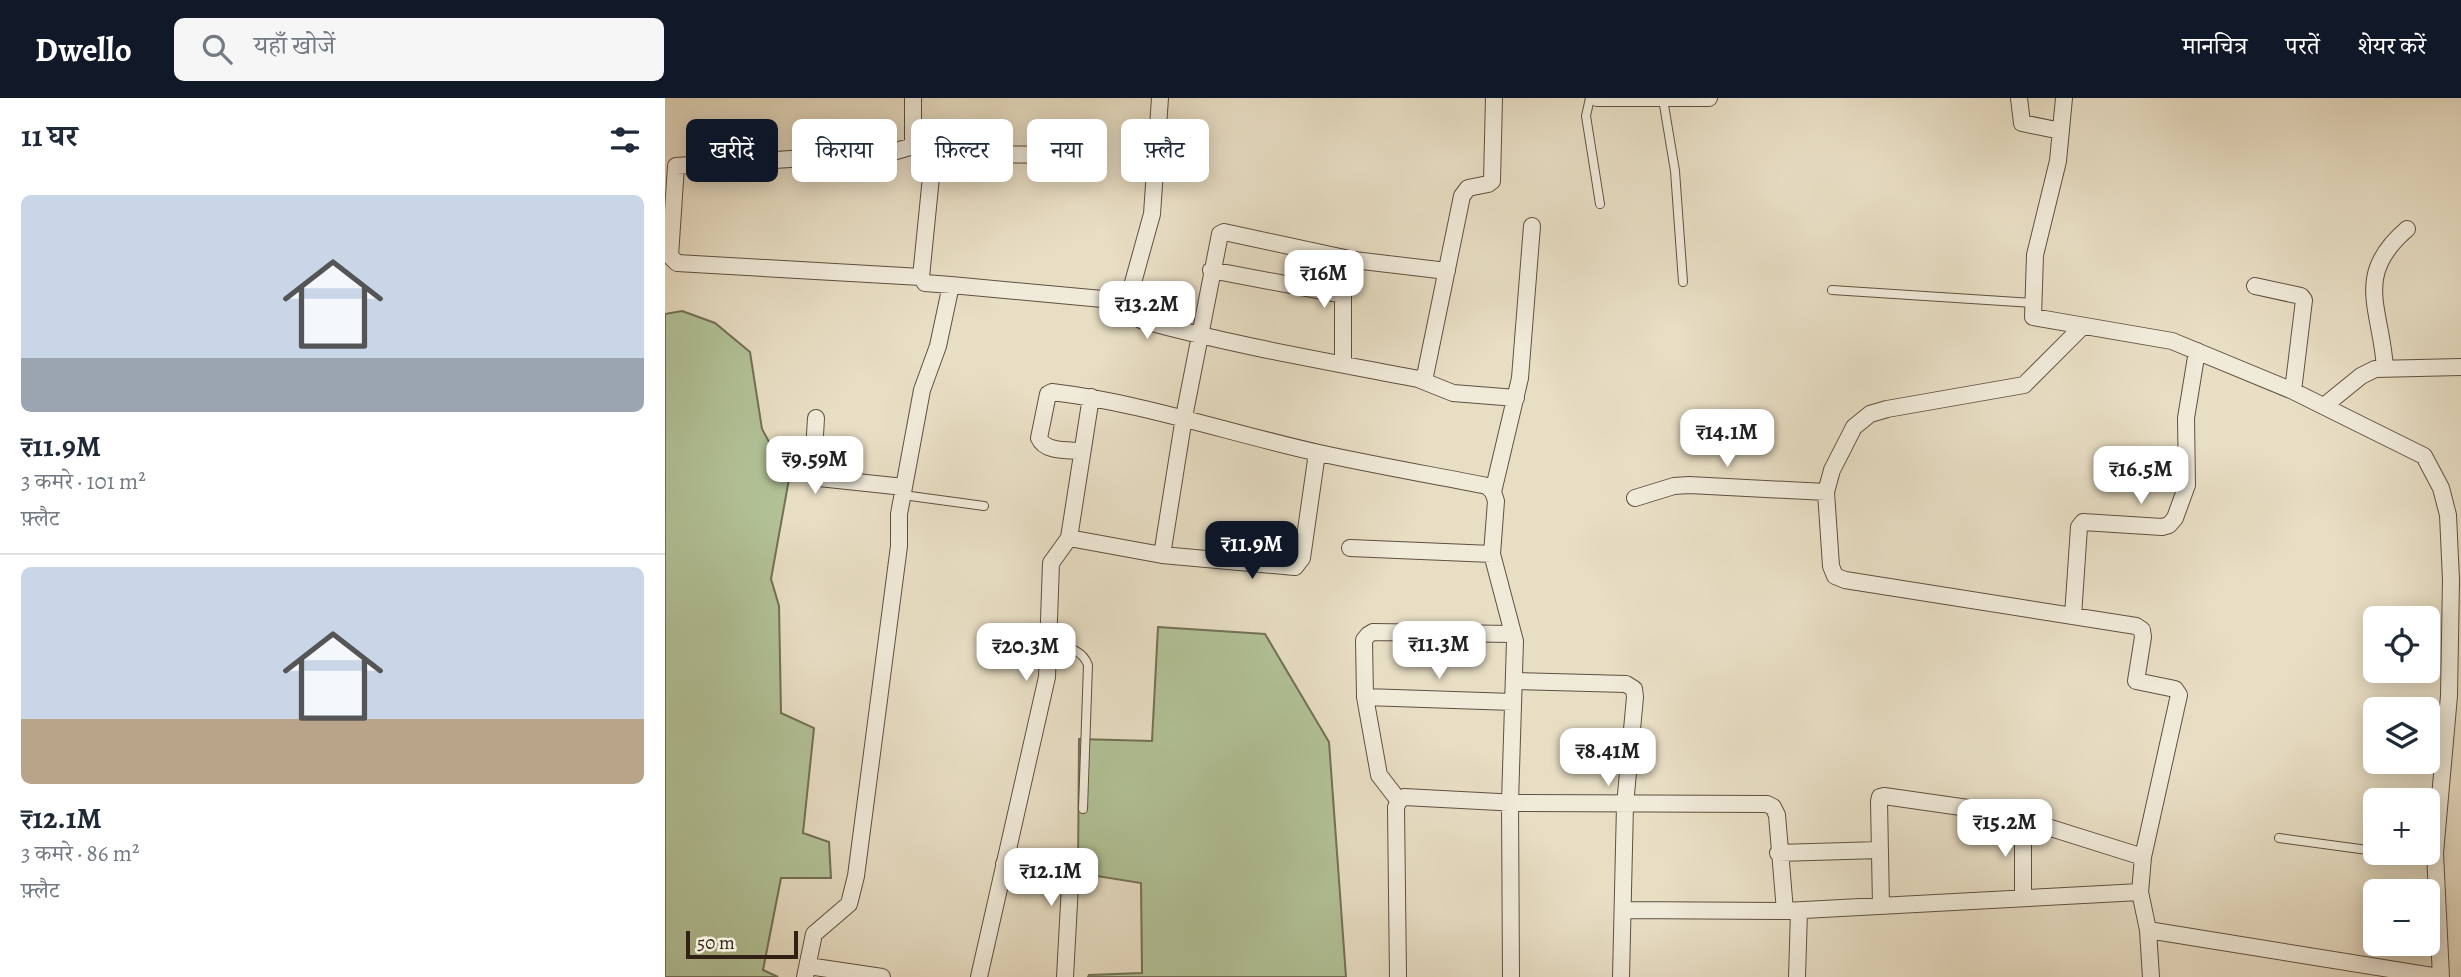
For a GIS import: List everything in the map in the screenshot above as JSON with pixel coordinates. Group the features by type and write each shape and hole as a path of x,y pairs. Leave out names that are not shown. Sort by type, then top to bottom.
{"street":[{"path":"913,98 913,119"},
{"path":"1160,98 1152,214 1129,297 1137,317 1199,336 1418,379 1453,393 1516,398"},
{"path":"1418,379 1425,376 1428,370 1464,191 1488,184 1492,180 1494,98"},
{"path":"1597,98 1709,98"},
{"path":"2019,98 2022,123 2061,131"},
{"path":"2064,98 2058,161 2035,255 2033,317 2172,341 2324,406 2424,456 2433,469 2448,515 2455,687 2440,823"},
{"path":"911,146 889,152 676,166 670,256 677,263 921,277"},
{"path":"930,182 921,277 925,283 1124,300 1129,297"},
{"path":"1493,492 1516,398 1532,226"},
{"path":"2385,369 2384,348 2374,308 2376,269 2382,254 2407,229"},
{"path":"1163,555 1184,417 1217,237 1224,232 1349,260 1447,271"},
{"path":"1343,364 1343,295 1349,260"},
{"path":"1211,270 1343,295"},
{"path":"882,977 806,971 814,934 849,904 856,876 899,546 899,514 922,390 938,346 951,285"},
{"path":"2255,286 2301,296 2304,300 2293,391"},
{"path":"2083,326 2024,385 1870,414 1854,427 1832,470 1826,492 1831,566 1835,576 1845,580 2136,626 2142,630 2136,681 2175,689 2179,695 2143,857 2140,892 2148,930 2151,977"},
{"path":"2073,616 2079,527 2083,522 2162,527 2175,519 2187,485 2186,418 2197,351"},
{"path":"2324,406 2368,371 2461,367"},
{"path":"1081,451 1045,447 1039,438 1048,394 1052,392 1091,397 1184,417 1317,453 1487,486 1493,492 1496,501 1492,554 1515,641 1510,802 1511,977"},
{"path":"979,977 1047,677 1051,563 1069,538 1091,397"},
{"path":"816,418 813,468 819,478 904,491"},
{"path":"1069,538 1163,555 1295,567 1302,558 1317,453"},
{"path":"1635,498 1674,486 1689,485 1826,492"},
{"path":"1350,548 1492,554"},
{"path":"1399,801 1379,775 1365,697 1364,640 1374,632 1513,634"},
{"path":"1514,681 1626,684 1634,689 1625,805 1622,977"},
{"path":"1365,697 1513,702"},
{"path":"1881,906 1879,801 1880,797 1884,796 2003,813 2143,857"},
{"path":"1398,977 1395,807 1404,797 1625,805 1767,804 1773,807 1777,815 1778,853 1792,911 1797,977"},
{"path":"2023,819 2024,898"},
{"path":"1778,853 1880,850"},
{"path":"1004,864 1068,878 1070,885 1065,977"},
{"path":"2148,930 2440,977 2436,865"},
{"path":"1623,910 1792,911 2140,892"}],"lane":[{"path":"1590,98 1586,116 1600,204"},
{"path":"1663,99 1675,171 1683,282"},
{"path":"1832,290 2033,303"},
{"path":"904,491 984,506"},
{"path":"1048,642 1079,651 1088,664 1083,809"},
{"path":"2279,838 2363,849"}],"green space":[{"path":"682,311 715,323 750,352 762,429 789,479 771,579 779,606 781,713 814,728 803,833 829,842 831,878 781,878 763,970 778,977 665,977 665,314"},
{"path":"1158,627 1265,634 1329,742 1346,977 1088,977 1142,973 1141,883 1078,873 1079,739 1152,741"}]}
